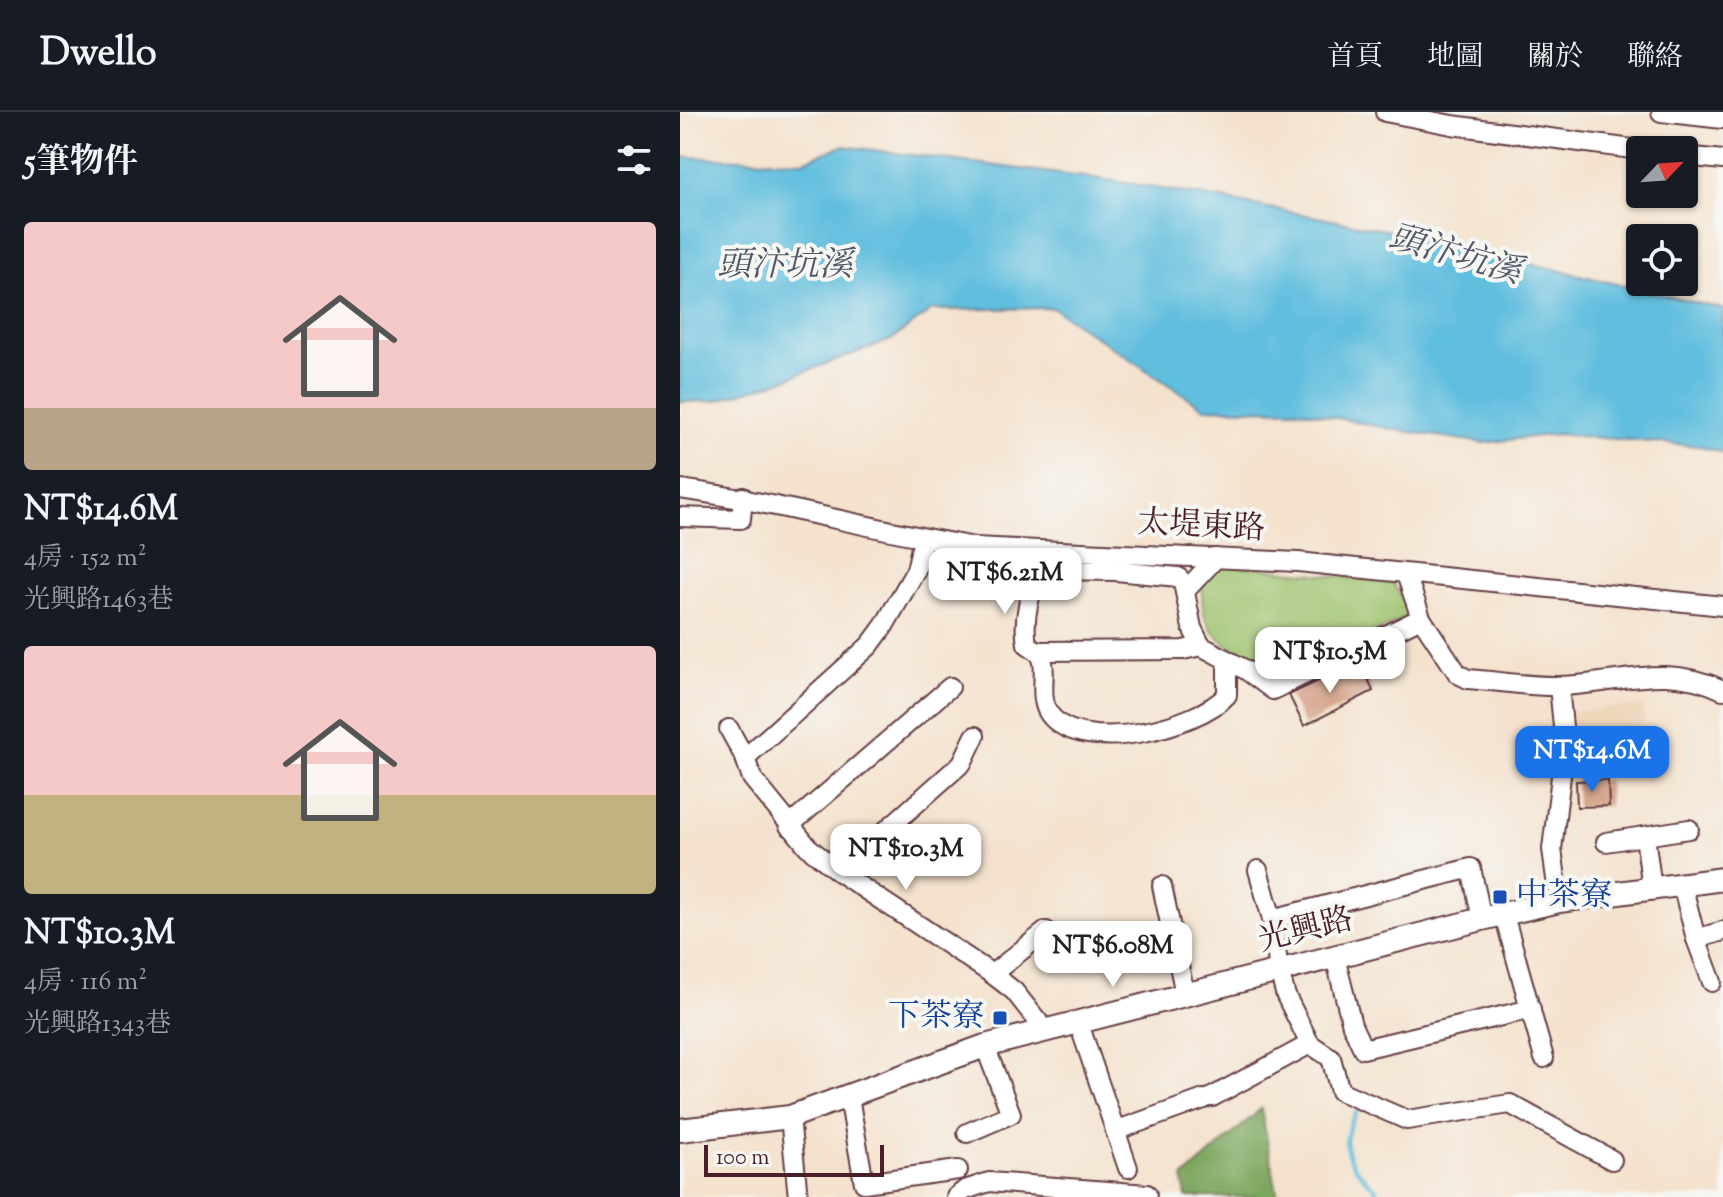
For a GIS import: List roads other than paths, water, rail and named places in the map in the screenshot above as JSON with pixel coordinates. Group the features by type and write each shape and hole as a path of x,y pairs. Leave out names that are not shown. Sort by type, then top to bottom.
{"main road":[{"name":"光興路","path":"680,1130 790,1117 985,1046 1482,919 1559,901 1723,879"}],"street":[{"path":"1385,112 1452,125 1626,148"},
{"path":"1661,112 1723,119"},
{"path":"1698,157 1723,160"},
{"name":"太堤東路","path":"680,489 743,497 923,539 975,547 1212,562 1298,562 1723,606"},
{"path":"680,517 741,519 743,497"},
{"path":"745,758 870,645 916,570 923,539"},
{"path":"1185,591 1212,562"},
{"path":"1201,646 1183,650 1039,651 1027,644 1024,624 1036,580 1044,571 1116,571 1178,577 1183,582 1192,628 1201,646 1246,670 1273,690 1421,618"},
{"path":"1406,574 1421,618 1458,674 1468,679 1559,686 1661,675 1686,676 1723,690"},
{"path":"1039,651 1044,672 1042,696 1051,716 1084,734 1109,737 1185,719 1217,705 1227,695 1227,661"},
{"path":"1559,686 1566,757 1552,849 1559,901"},
{"path":"789,826 950,687"},
{"path":"729,729 752,778 808,847 839,872 992,974 1014,991 1045,1030"},
{"path":"839,872 962,763 975,736"},
{"path":"1606,842 1689,829"},
{"path":"1645,836 1652,889"},
{"path":"1272,919 1471,868 1482,919"},
{"path":"1258,870 1272,919 1279,971 1286,996 1310,1044 1331,1058 1340,1091 1407,1120 1510,1104 1612,1160"},
{"path":"1682,884 1696,939 1712,982"},
{"path":"1162,886 1185,994"},
{"path":"1504,915 1544,1058"},
{"path":"992,974 1046,931"},
{"path":"1696,939 1723,931"},
{"path":"1335,957 1352,1025 1363,1049 1531,1009"},
{"path":"1078,1021 1128,1168"},
{"path":"1115,1131 1208,1098 1310,1044"},
{"path":"967,1133 1011,1114 985,1046"},
{"path":"849,1097 864,1183 958,1170"},
{"path":"790,1117 798,1197"},
{"path":"964,1195 989,1182 1052,1191 1147,1194"}],"water":[{"name":"頭汴坑溪","path":"842,146 1115,181 1405,234 1626,286 1626,296 1668,296 1723,309 1723,453 1700,446 1555,434 1484,443 1391,429 1300,410 1204,408 1053,308 932,310 891,340 774,383 714,401 680,402 680,157 803,161"}],"waterway":[{"path":"1357,1111 1346,1144 1352,1162 1376,1189 1376,1197"}],"place":[{"name":"中茶寮","path":"1500,897"},
{"name":"下茶寮","path":"1000,1018"}]}
